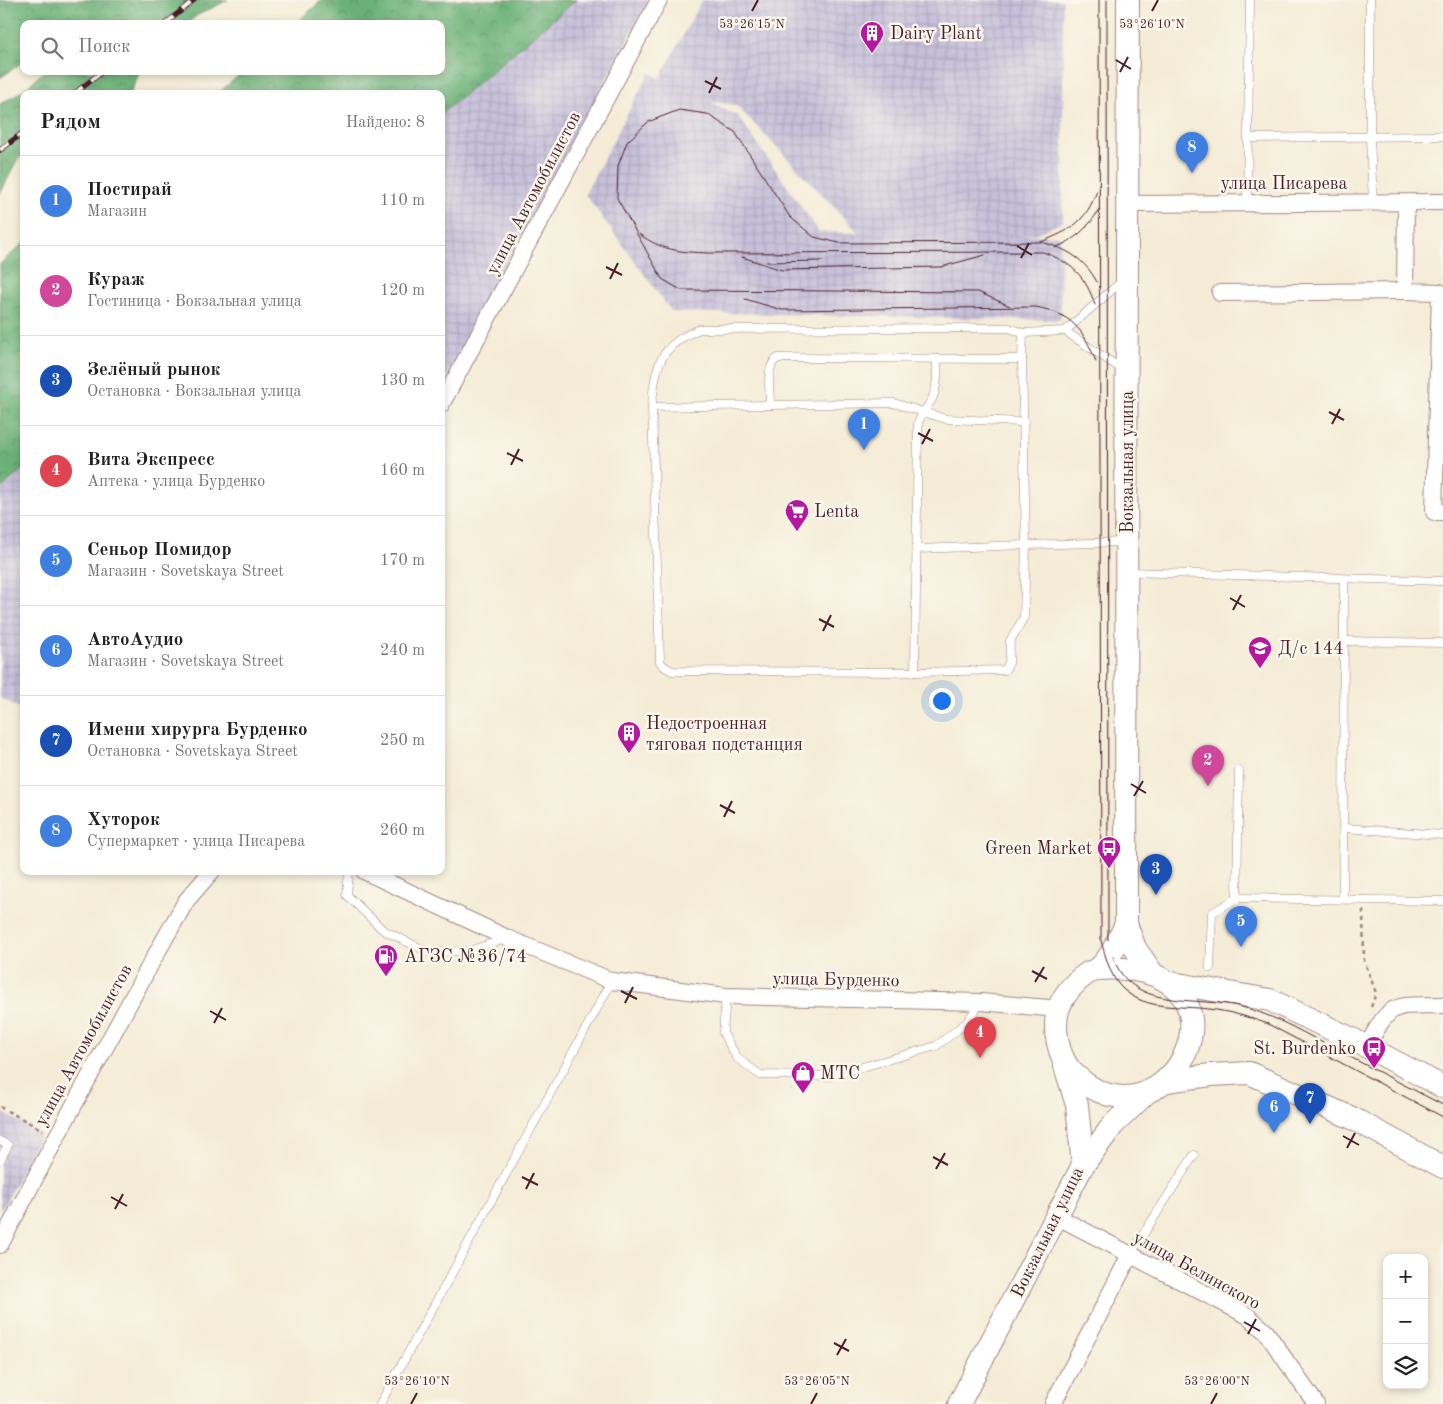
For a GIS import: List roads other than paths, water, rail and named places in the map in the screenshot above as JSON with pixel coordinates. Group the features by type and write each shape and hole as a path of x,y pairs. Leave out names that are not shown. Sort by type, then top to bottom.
{"main road":[{"name":"Вокзальная улица","path":"1128,0 1125,204 1127,542 1126,924 1135,948 1162,979"},
{"name":"Вокзальная улица","path":"1098,968 1113,949 1126,924"},
{"path":"1443,1087 1367,1047 1270,1000 1162,979 1119,967 1098,968 1088,973 1068,989 1059,1009 1056,1030 1060,1051 1070,1070 1092,1087 1105,1093 1126,1096 1156,1086 1211,1075 1249,1073 1352,1118 1443,1166"},
{"path":"1083,1165 1113,1125 1183,1059 1189,1047 1192,1026 1188,1005 1162,979"},
{"name":"Вокзальная улица","path":"962,1403 1083,1165 1077,1105 1060,1051"}],"street":[{"name":"улица Автомобилистов","path":"445,398 659,0"},
{"name":"улица Писарева","path":"1125,204 1443,202"},
{"path":"1406,203 1406,291"},
{"path":"1220,293 1441,292 1434,512 1443,512"},
{"name":"улица Автомобилистов","path":"0,1245 56,1138 186,901 209,875"},
{"name":"улица Бурденко","path":"373,875 507,938 612,982 726,996 981,1002 1059,1009"},
{"path":"1367,1047 1381,1020 1389,1010 1401,1006 1443,1005"},
{"name":"улица Белинского","path":"1058,1217 1248,1316 1266,1332 1316,1404"},
{"path":"1053,1404 1130,1255"}],"lane":[{"path":"1247,203 1250,0"},
{"path":"1370,0 1370,137 1373,203"},
{"path":"1249,138 1443,136"},
{"path":"1064,331 1125,279"},
{"path":"1022,333 1026,545 1024,617 1010,641 1008,667 1005,670 915,672 672,671 660,662 652,407 654,380 660,359 669,346 684,335 700,329 1010,328 1022,333 1064,331 1126,372"},
{"path":"770,405 770,367 773,360 778,358 1022,359"},
{"path":"915,672 918,423 922,411 932,399 936,386 937,359"},
{"path":"652,407 894,403 946,419 1024,422"},
{"path":"916,549 1127,542"},
{"path":"1127,572 1344,579 1443,580"},
{"path":"1343,899 1344,579"},
{"path":"1344,642 1443,643"},
{"path":"1237,898 1239,771"},
{"path":"1344,828 1443,835"},
{"path":"349,875 347,894 383,930 428,952 470,952 507,938"},
{"path":"1210,968 1212,913 1237,898 1443,901"},
{"path":"380,1404 612,982"},
{"path":"726,996 723,1033 737,1058 760,1075 831,1076 936,1046 966,1023 981,1002"},
{"path":"0,1141 8,1145 0,1160"},
{"path":"1130,1255 1194,1155"}],"tram line":[{"path":"1099,0 1101,941 1105,954 1115,979 1123,989 1142,1001 1164,1006 1223,1011 1268,1024 1443,1117"},
{"path":"1107,0 1108,940"},
{"path":"1010,306 978,292 681,290 662,279 617,198 618,166 627,142 648,122 679,110 707,114 735,132 790,217 814,237 839,243 1041,242 1067,251 1086,267 1097,282"},
{"path":"1041,242 1076,224 1087,211 1097,191"},
{"path":"1055,248 1080,233 1099,210"},
{"path":"639,234 656,244 672,250 699,253 1043,252 1062,260 1076,271 1087,286 1095,305"},
{"path":"742,257 782,270 941,267 985,255"},
{"path":"767,262 822,261"},
{"path":"745,299 782,310 1036,307 1058,314 1075,325 1086,340 1096,362"},
{"path":"1113,957 1122,974 1134,986 1149,994 1166,998 1238,1006 1272,1017 1443,1105"}],"railway":[{"path":"170,20 194,0"},
{"path":"79,90 98,75"},
{"path":"0,150 20,135"}],"place":[{"name":"Dairy Plant","path":"872,54"},
{"name":"Хуторок","path":"1192,173"},
{"name":"Постирай","path":"864,450"},
{"name":"Lenta","path":"797,532"},
{"name":"Д/с 144","path":"1260,669"},
{"name":"Недостроенная тяговая подстанция","path":"629,754"},
{"name":"Кураж","path":"1208,786"},
{"name":"Green Market","path":"1109,869"},
{"name":"Зелёный рынок","path":"1156,895"},
{"name":"Сеньор Помидор","path":"1241,947"},
{"name":"АГЗС №36/74","path":"386,977"},
{"name":"Вита Экспресс","path":"980,1058"},
{"name":"St. Burdenko","path":"1374,1069"},
{"name":"МТС","path":"803,1094"},
{"name":"Имени хирурга Бурденко","path":"1310,1124"},
{"name":"АвтоАудио","path":"1274,1133"}]}
